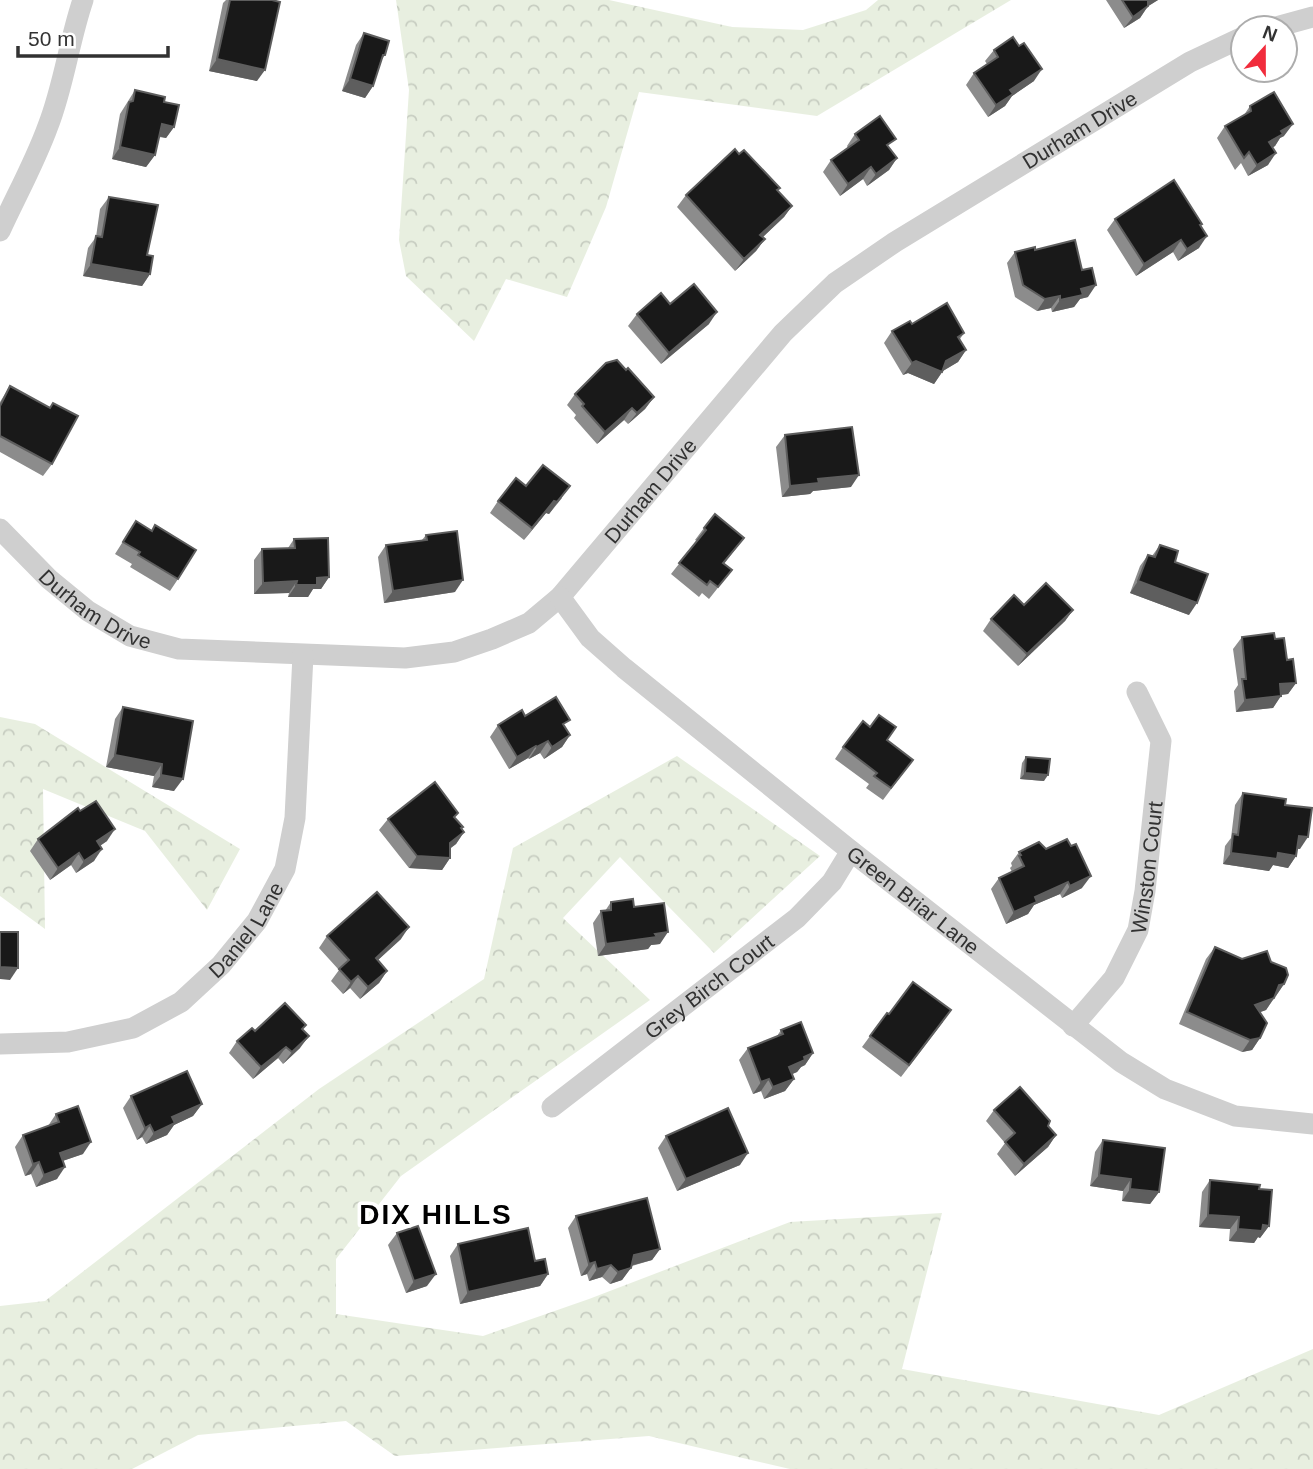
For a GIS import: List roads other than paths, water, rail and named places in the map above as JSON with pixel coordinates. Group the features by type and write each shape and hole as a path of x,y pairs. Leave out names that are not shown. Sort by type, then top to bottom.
{"street":[{"path":"0,231 49,126 71,35 83,0"},
{"name":"Durham Drive","path":"0,529 49,579 88,611 130,636 179,649 405,658 454,652 492,639 529,623 560,597 783,333 835,284 895,242 1190,62 1229,44"},
{"name":"Green Briar Lane","path":"560,597 590,638 624,668 1121,1062 1165,1089 1235,1116 1313,1124"},
{"name":"Daniel Lane","path":"0,1044 68,1042 133,1028 181,1002 222,965 257,921 285,869 295,818 303,656"},
{"name":"Winston Court","path":"1073,1026 1114,978 1138,930 1145,891 1161,741 1138,692"},
{"name":"Grey Birch Court","path":"552,1107 797,918 832,882 852,851"}],"district":[{"name":"DIX HILLS","path":"436,1214"}]}
